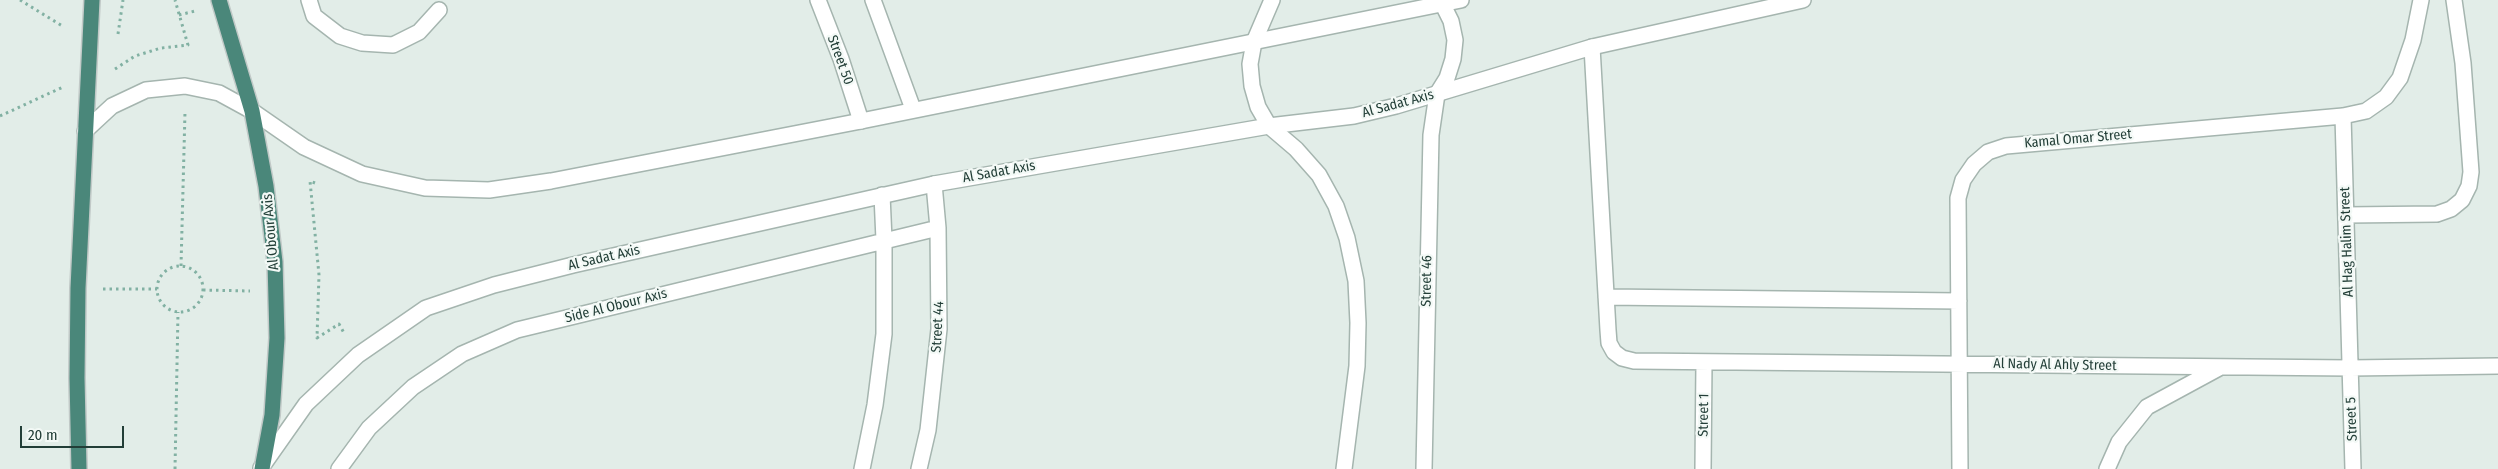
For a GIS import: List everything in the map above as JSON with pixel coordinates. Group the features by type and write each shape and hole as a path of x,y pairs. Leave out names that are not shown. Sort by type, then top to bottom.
{"highway":[{"path":"79,469 78,288 92,0"},
{"name":"Al Obour Axis","path":"219,0 252,110 266,186 275,262 277,338 272,415 262,468"}],"street":[{"path":"309,0 314,16 340,36 362,43 393,45 419,32 439,10"},
{"name":"Street 50","path":"818,0 862,121"},
{"path":"873,0 913,109"},
{"path":"1272,0 1254,42 1250,64 1252,86 1258,107 1269,126 1296,149 1319,176 1336,206 1347,238 1356,281 1358,323 1357,366 1344,469"},
{"path":"85,131 112,106 146,90 185,86 219,93 252,110 304,147 362,174 425,188 488,190 551,181 862,121 913,109 1254,42 1440,2 1461,0"},
{"name":"Al Sadat Axis","path":"262,468 306,404 358,355 426,308 494,285 934,184 1269,126 1312,123 1354,116 1437,94 1592,47 1803,0"},
{"name":"Kamal Omar Street","path":"1960,469 1958,198 1963,180 1974,164 1988,152 2006,146 2343,116 2366,110 2386,97 2400,78 2413,40 2421,0"},
{"path":"2346,215 2437,214 2451,209 2462,200 2469,186 2471,172 2463,63 2454,0"},
{"path":"1437,94 1447,78 1453,59 1455,40 1451,21 1440,2"},
{"path":"1592,47 1606,297 1959,301"},
{"name":"Street 46","path":"1424,469 1429,182 1431,135 1437,94"},
{"name":"Al Hag Halim Street","path":"2343,116 2350,368"},
{"name":"Street 44","path":"919,469 928,430 939,329 938,228 934,184"},
{"path":"862,469 876,406 884,334 882,195"},
{"name":"Side Al Obour Axis","path":"340,469 369,428 413,386 462,354 517,330 938,228"},
{"name":"Al Nady Al Ahly Street","path":"1606,297 1609,343 1614,352 1622,358 1634,361 2350,368 2498,366"},
{"name":"Street 1","path":"1703,469 1704,362"},
{"path":"2107,469 2119,442 2147,407 2221,367"},
{"name":"Street 5","path":"2350,368 2353,469"}],"path":[{"path":"20,0 91,44"},
{"path":"118,35 123,0"},
{"path":"113,62 112,71 135,56 161,48 188,45 175,0"},
{"path":"0,116 88,75"},
{"path":"181,266 185,86"},
{"path":"318,184 310,181 319,275 317,338 339,324 358,355"},
{"path":"181,266 190,268 197,274 202,281 203,290 198,304 192,309 178,312 163,305 157,289 162,276 174,267 181,266"},
{"path":"78,288 157,289"},
{"path":"203,290 275,292"},
{"path":"175,469 178,312"}]}
